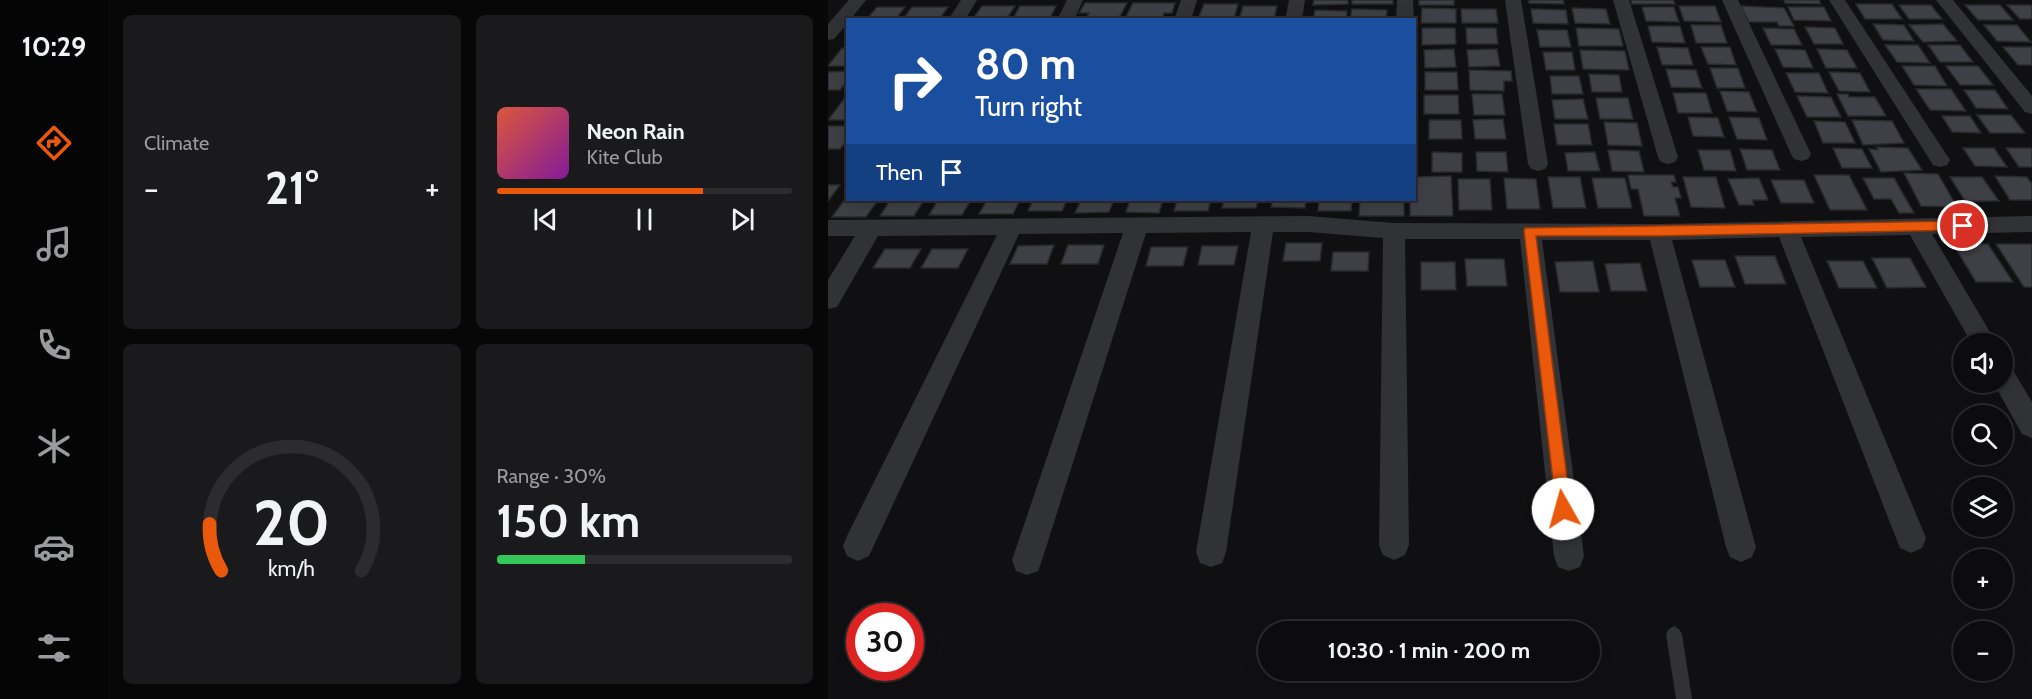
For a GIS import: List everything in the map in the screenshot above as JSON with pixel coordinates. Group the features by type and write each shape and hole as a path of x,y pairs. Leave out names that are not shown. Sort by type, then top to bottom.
{"street":[{"path":"828,35 858,0"},
{"path":"957,18 969,0"},
{"path":"1066,18 1075,0"},
{"path":"1183,18 1189,0"},
{"path":"1293,18 1297,0"},
{"path":"1405,18 1406,0"},
{"path":"1513,0 1538,164"},
{"path":"1621,0 1668,157"},
{"path":"1730,0 1801,154"},
{"path":"1838,0 1940,160"},
{"path":"1944,0 2032,108"},
{"path":"828,228 1308,224 1394,231 1659,232 2032,224"},
{"path":"1211,552 1263,225"},
{"path":"858,546 1012,226"},
{"path":"1027,560 1137,226"},
{"path":"1917,226 1978,333"},
{"path":"828,300 872,227"},
{"path":"1787,229 1911,538"},
{"path":"1394,231 1394,545"},
{"path":"1530,231 1569,556"},
{"path":"1659,232 1741,547"},
{"path":"2013,393 2032,426"}],"lane":[{"path":"1674,634 1684,699"}],"building":[{"path":"1314,0 1348,0 1348,4 1313,5"},
{"path":"1352,0 1393,0 1393,4 1352,4"},
{"path":"1419,0 1454,0 1454,5 1419,5"},
{"path":"1529,0 1563,0 1564,4 1529,3"},
{"path":"1631,0 1673,0 1675,4 1632,4"},
{"path":"1784,0 1819,0 1821,4 1785,3"},
{"path":"1085,3 1127,3 1119,18 1086,18 1089,13 1079,13"},
{"path":"1133,3 1175,3 1172,13 1164,13 1163,17 1126,17"},
{"path":"1204,4 1238,4 1234,18 1198,18"},
{"path":"1856,4 1892,4 1902,19 1865,19"},
{"path":"1899,5 1931,5 1942,19 1909,19"},
{"path":"1965,5 2000,5 2013,20 1978,20"},
{"path":"2007,5 2032,5 2032,19 2020,19"},
{"path":"982,6 1015,6 1007,18 973,18"},
{"path":"1020,6 1056,6 1050,18 1013,18"},
{"path":"1243,6 1277,6 1274,18 1240,18"},
{"path":"1679,6 1715,6 1721,22 1684,21"},
{"path":"1741,6 1784,8 1794,26 1779,26 1777,22 1749,22"},
{"path":"877,7 905,7 897,18 868,18"},
{"path":"912,7 948,7 940,18 904,18"},
{"path":"1642,7 1674,7 1679,22 1646,21"},
{"path":"1788,7 1824,7 1831,21 1794,20"},
{"path":"1422,8 1456,9 1456,23 1421,23"},
{"path":"1572,8 1606,9 1610,24 1575,23"},
{"path":"1352,9 1387,10 1386,18 1350,18"},
{"path":"1461,9 1496,9 1498,23 1462,23"},
{"path":"1531,9 1566,10 1568,24 1533,23"},
{"path":"1315,10 1347,11 1346,18 1313,18"},
{"path":"1873,24 1904,25 1914,41 1883,40"},
{"path":"1943,24 1957,41 1923,42 1909,25"},
{"path":"1691,25 1721,25 1727,43 1696,43"},
{"path":"1984,25 2017,25 2031,42 1997,41"},
{"path":"1648,26 1680,26 1685,43 1652,42"},
{"path":"1805,27 1835,28 1843,44 1814,44"},
{"path":"1422,28 1455,28 1456,44 1422,45"},
{"path":"1466,28 1496,28 1498,44 1467,44"},
{"path":"1576,28 1619,29 1623,46 1579,46"},
{"path":"1763,28 1794,29 1802,45 1771,45"},
{"path":"1537,30 1567,30 1571,47 1540,47"},
{"path":"1885,45 1918,45 1930,63 1897,62"},
{"path":"1928,45 1960,45 1973,62 1940,62"},
{"path":"1657,47 1688,48 1693,65 1662,65"},
{"path":"1701,47 1730,47 1736,65 1708,64"},
{"path":"2003,47 2032,47 2032,65 2018,65"},
{"path":"842,48 846,48 846,66 828,66"},
{"path":"1454,49 1456,67 1425,68 1424,50"},
{"path":"1497,49 1500,66 1469,67 1467,50"},
{"path":"1775,49 1805,50 1813,68 1783,67"},
{"path":"1817,49 1847,50 1857,68 1826,68"},
{"path":"1580,50 1625,51 1629,70 1583,69"},
{"path":"1543,52 1572,52 1575,70 1546,70"},
{"path":"1902,66 1935,66 1947,86 1914,85"},
{"path":"1946,66 1978,66 1993,85 1960,85"},
{"path":"1710,68 1738,68 1745,88 1717,88"},
{"path":"1666,69 1696,70 1702,88 1671,87"},
{"path":"1469,70 1511,71 1512,81 1504,81 1504,91 1470,90"},
{"path":"846,71 846,82 840,90 828,90 828,72"},
{"path":"1425,72 1457,72 1458,90 1425,90"},
{"path":"1829,72 1860,73 1870,92 1839,91"},
{"path":"1786,73 1819,73 1828,93 1795,92"},
{"path":"1589,74 1619,75 1622,92 1592,92"},
{"path":"1550,76 1579,76 1583,94 1552,94"},
{"path":"1916,89 1951,89 1966,111 1930,110"},
{"path":"1964,90 1995,90 2008,109 1976,108"},
{"path":"1720,91 1749,92 1757,112 1727,111"},
{"path":"1673,93 1706,93 1712,113 1678,113"},
{"path":"1472,94 1502,94 1505,115 1474,115"},
{"path":"1837,94 1848,94 1849,97 1875,97 1886,116 1848,116"},
{"path":"1424,95 1458,95 1459,114 1424,114"},
{"path":"1797,96 1831,97 1841,117 1807,117"},
{"path":"1596,98 1628,98 1633,119 1600,119"},
{"path":"844,99 846,99 846,120 828,120"},
{"path":"1583,99 1588,119 1555,119 1552,100"},
{"path":"1977,115 2011,115 2025,133 1990,133"},
{"path":"1942,116 1970,116 1981,133 1952,132"},
{"path":"1688,117 1718,118 1724,137 1693,136"},
{"path":"1729,117 1759,118 1767,140 1737,139"},
{"path":"1503,119 1506,139 1475,139 1473,120"},
{"path":"1429,120 1461,120 1462,139 1429,139"},
{"path":"1852,120 1892,121 1904,143 1863,145"},
{"path":"1814,121 1845,122 1855,143 1823,143"},
{"path":"1604,122 1637,123 1642,146 1608,145"},
{"path":"1554,124 1588,124 1592,145 1557,145"},
{"path":"828,126 846,126 846,142 840,149 828,149"},
{"path":"1877,147 1908,148 1922,170 1881,172 1869,149 1878,150"},
{"path":"1833,148 1862,149 1872,168 1842,168"},
{"path":"1963,148 1994,148 2007,167 1975,166"},
{"path":"2006,148 2032,148 2032,167 2019,167"},
{"path":"1740,149 1772,150 1780,170 1747,170"},
{"path":"1608,150 1639,151 1644,172 1612,171"},
{"path":"1698,150 1730,150 1736,171 1704,170"},
{"path":"1432,152 1462,153 1462,172 1432,172"},
{"path":"1476,152 1506,152 1508,172 1477,171"},
{"path":"1595,152 1600,171 1568,171 1565,153"},
{"path":"1904,173 1938,174 1957,207 1921,206"},
{"path":"1628,175 1674,175 1676,182 1671,182 1673,187 1678,187 1681,198 1675,198 1680,216 1644,216 1638,189 1631,189"},
{"path":"1814,175 1849,175 1867,210 1830,210"},
{"path":"1451,176 1453,216 1410,216 1410,201 1416,201 1416,177"},
{"path":"1995,176 2027,177 2032,184 2032,200 2010,200"},
{"path":"1548,177 1580,177 1586,208 1553,208"},
{"path":"1683,177 1716,177 1725,208 1691,207"},
{"path":"1950,177 1982,177 1999,201 1965,201"},
{"path":"1504,178 1536,179 1540,209 1507,209"},
{"path":"1592,178 1625,178 1632,208 1598,208"},
{"path":"1759,178 1768,200 1752,200 1754,205 1739,205 1728,179"},
{"path":"1863,178 1894,178 1914,213 1899,213 1891,199 1874,199"},
{"path":"1458,179 1490,179 1492,210 1459,210"},
{"path":"1771,180 1804,180 1814,203 1781,203"},
{"path":"828,185 840,185 828,201"},
{"path":"846,198 846,201 877,201 866,217 832,217"},
{"path":"889,201 923,201 914,216 880,216"},
{"path":"937,201 970,201 962,215 929,215"},
{"path":"986,201 1020,201 1013,214 979,214"},
{"path":"1033,201 1067,201 1062,211 1028,211"},
{"path":"1081,201 1114,201 1109,212 1075,213"},
{"path":"1130,201 1163,201 1159,213 1126,212"},
{"path":"1177,201 1211,201 1208,211 1174,211"},
{"path":"1224,201 1258,201 1256,208 1222,208"},
{"path":"1273,201 1306,201 1305,208 1271,207"},
{"path":"1319,201 1352,201 1351,211 1318,211"},
{"path":"1360,201 1404,201 1404,216 1359,216"},
{"path":"1286,243 1322,243 1320,261 1283,261"},
{"path":"1953,244 1988,244 2013,282 1976,282"},
{"path":"1996,244 2032,244 2032,287 2024,287"},
{"path":"1054,245 1047,264 1010,264 1018,246"},
{"path":"1068,245 1104,245 1098,264 1061,264"},
{"path":"1202,246 1238,246 1234,265 1198,265"},
{"path":"1151,247 1188,247 1183,266 1146,266"},
{"path":"885,249 921,249 910,268 873,268"},
{"path":"932,249 968,249 958,268 921,268"},
{"path":"1333,252 1369,252 1368,271 1331,271"},
{"path":"1735,256 1775,256 1786,284 1745,284"},
{"path":"1872,258 1910,258 1926,287 1887,288"},
{"path":"1465,259 1504,259 1507,286 1467,286"},
{"path":"1692,260 1725,260 1735,287 1700,287"},
{"path":"1593,261 1599,292 1560,292 1555,262"},
{"path":"1827,261 1863,261 1877,288 1839,288"},
{"path":"1421,262 1455,262 1456,290 1421,290"},
{"path":"1640,263 1647,291 1611,291 1605,264"}],"route":[{"path":"1563,509 1530,231 1659,232 1963,226"}]}
